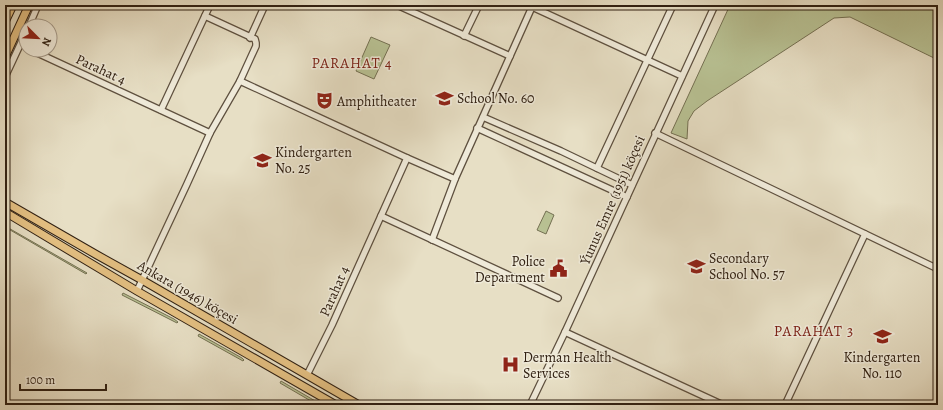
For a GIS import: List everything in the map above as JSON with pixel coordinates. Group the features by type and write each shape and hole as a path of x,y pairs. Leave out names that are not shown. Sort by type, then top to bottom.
{"main road":[{"path":"5,22 13,5"},
{"path":"5,57 29,5"},
{"name":"Ankara (1946) köçesi","path":"6,202 359,405"},
{"name":"Ankara (1946) köçesi","path":"5,212 137,291 336,405"}],"street":[{"path":"32,18 38,5"},
{"path":"161,110 210,5"},
{"path":"250,38 265,5"},
{"path":"397,5 510,56"},
{"path":"464,36 479,5"},
{"path":"597,168 673,5"},
{"name":"Ýunus Emre (1951) köçesi","path":"530,405 715,5"},
{"path":"432,240 455,179 510,56 530,6 682,76"},
{"path":"137,291 210,133 240,81 256,46 256,41 205,16"},
{"path":"5,77 18,49"},
{"name":"Parahat 4","path":"48,58 210,133"},
{"path":"240,81 455,179"},
{"path":"483,116 632,185"},
{"path":"477,128 627,196"},
{"path":"655,133 938,269"},
{"name":"Parahat 4","path":"307,375 332,324 407,158"},
{"path":"381,216 558,298"},
{"path":"785,405 865,234"},
{"path":"565,332 723,405"}],"green space":[{"path":"730,5 938,5 938,49 934,58 850,17 834,18 694,111 688,121 687,139 671,133"},
{"path":"371,37 390,45 374,79 356,71"},
{"path":"546,211 554,215 546,234 537,230"},
{"path":"5,226 87,273 86,274"},
{"path":"123,293 178,322 177,323 122,295"},
{"path":"199,334 244,360 243,361 198,336"},
{"path":"281,381 317,402 316,404 280,383"}],"place":[{"name":"School No. 60","path":"444,98"},
{"name":"Amphitheater","path":"324,101"},
{"name":"Kindergarten No. 25","path":"262,160"},
{"name":"Secondary School No. 57","path":"696,266"},
{"name":"Police Department","path":"558,269"},
{"name":"Kindergarten No. 110","path":"882,337"},
{"name":"Derman Health Services","path":"510,365"}],"district":[{"name":"PARAHAT 4","path":"352,63"},
{"name":"PARAHAT 3","path":"814,331"}]}
